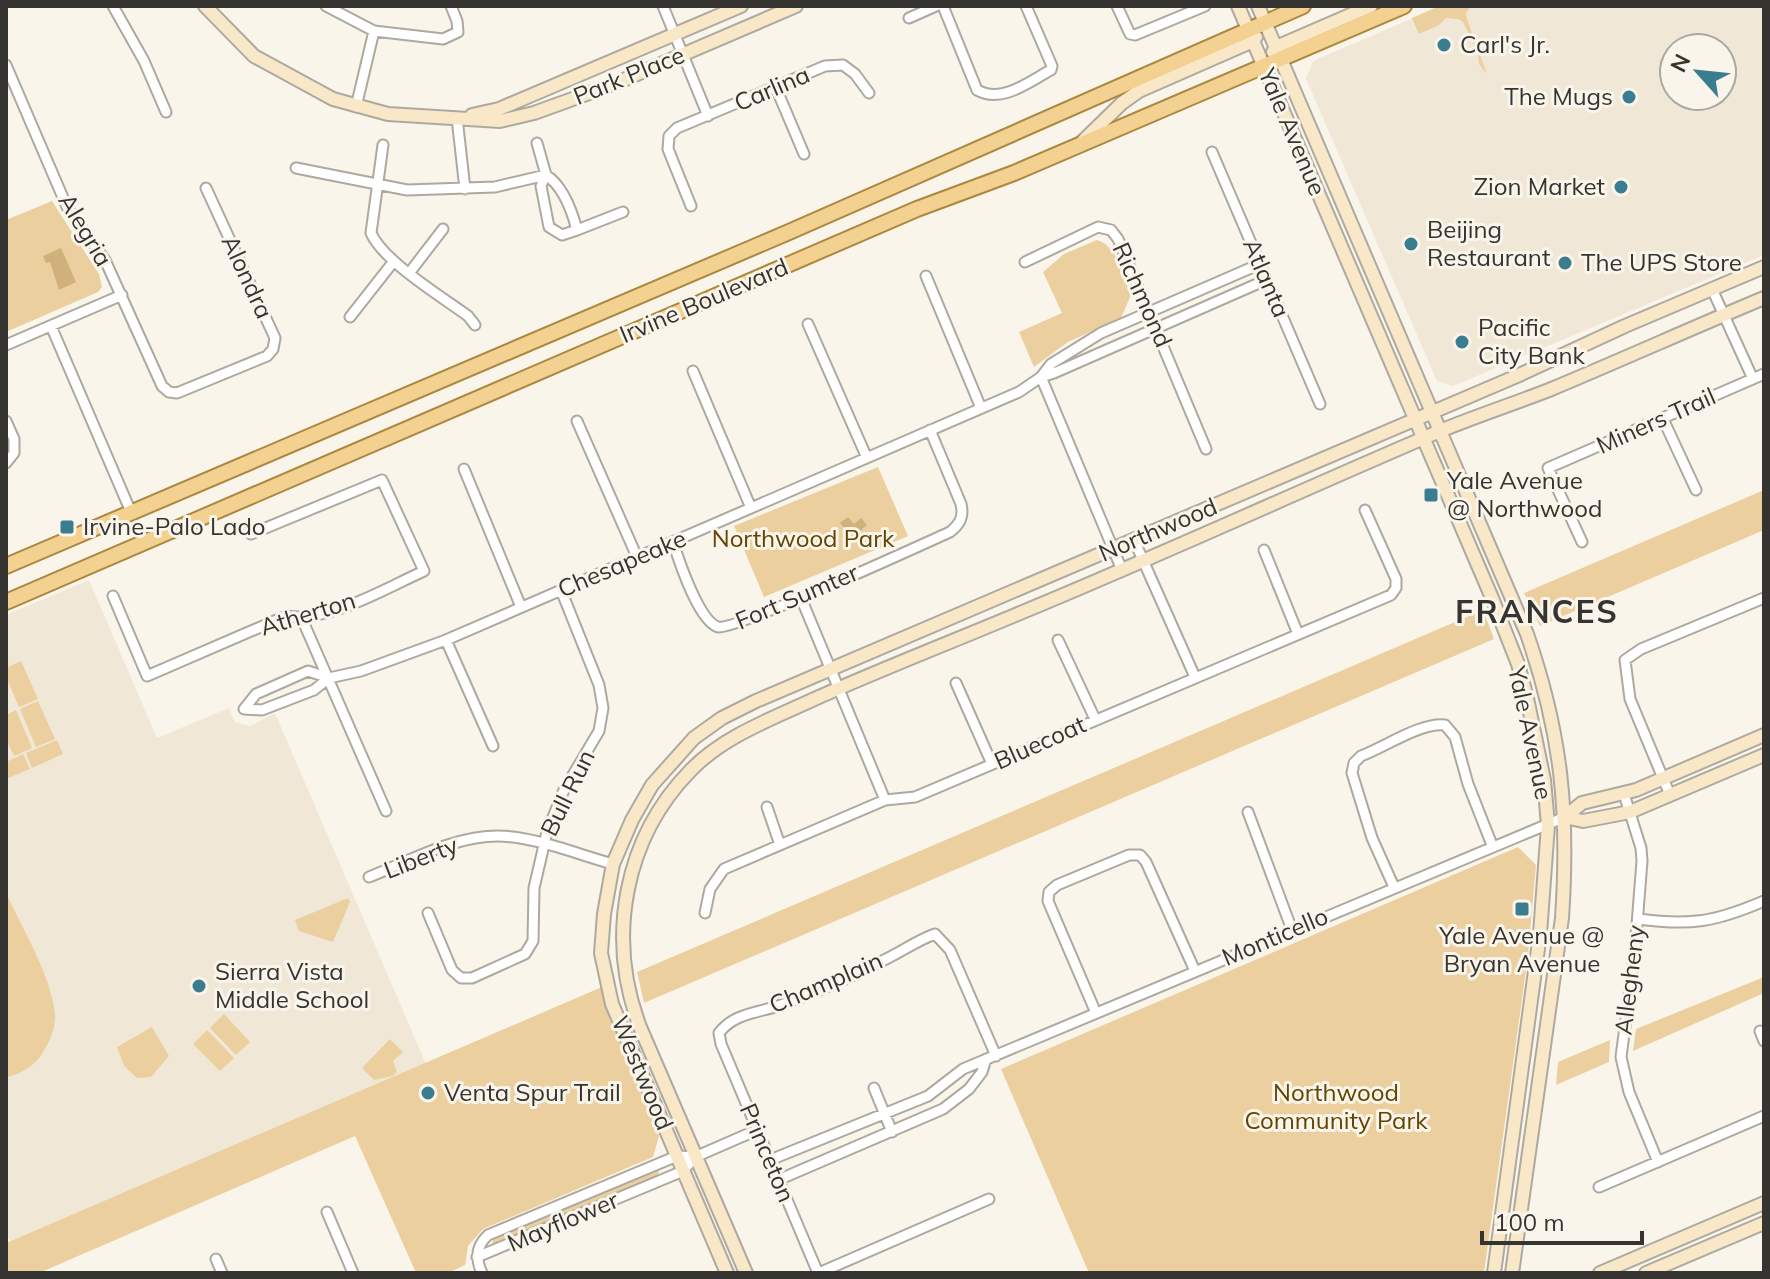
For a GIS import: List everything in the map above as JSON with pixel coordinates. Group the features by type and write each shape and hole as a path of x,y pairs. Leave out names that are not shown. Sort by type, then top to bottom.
{"main road":[{"name":"Irvine Boulevard","path":"6,566 1251,36 1265,22 1303,6"},
{"name":"Irvine Boulevard","path":"6,602 917,209 1077,147 1264,66 1278,53 1404,6"}],"street":[{"path":"113,6 144,61 166,112"},
{"name":"Park Place","path":"205,6 254,56 310,89 356,107 414,117 500,121 534,113 614,84 796,6"},
{"path":"326,6 374,31 443,39 458,32 451,6"},
{"path":"663,6 708,116"},
{"name":"Park Place","path":"457,118 499,109 741,6"},
{"path":"909,18 936,6"},
{"path":"943,6 977,90 988,96 999,96 1051,70 1028,6"},
{"path":"1117,6 1130,34 1135,35 1205,6"},
{"name":"Yale Avenue","path":"1238,6 1492,598 1518,664 1538,746 1548,825 1540,934 1494,1273"},
{"name":"Yale Avenue","path":"1258,6 1488,540 1538,667 1553,723 1565,817 1562,918 1512,1273"},
{"path":"1278,53 1371,6"},
{"path":"356,107 374,31"},
{"path":"1077,147 1122,103 1139,91 1251,36"},
{"name":"Alegria","path":"6,65 67,207 105,260 162,386 169,392"},
{"name":"Carlina","path":"691,206 668,149 669,136 677,128 825,66 843,65 855,74 869,93"},
{"path":"776,88 804,154"},
{"path":"457,118 465,189"},
{"path":"537,143 546,175 541,186 549,227 562,235 623,212"},
{"path":"383,145 371,233 375,242 394,261 468,316 475,325"},
{"name":"Atlanta","path":"1212,152 1320,404"},
{"path":"296,168 407,190 495,187 546,175 555,181 574,217 577,230"},
{"name":"Alondra","path":"169,392 177,393 258,360 273,349 275,338 206,188"},
{"name":"Richmond","path":"1025,262 1098,227 1111,230 1118,239 1158,328 1206,449"},
{"path":"410,272 443,229"},
{"path":"350,317 394,261"},
{"name":"Chesapeake","path":"1041,377 1051,364 1101,333 1260,264"},
{"name":"Northwood","path":"613,864 632,820 652,785 694,738 733,712 1432,413 1764,267"},
{"path":"926,276 981,408"},
{"name":"Chesapeake","path":"329,678 308,671 256,694 244,709 262,710 314,690 329,678 361,671 446,640 1019,392 1041,377 1266,280"},
{"path":"1712,289 1753,379"},
{"path":"6,345 122,295"},
{"name":"Northwood","path":"632,868 657,813 692,769 715,750 751,729 839,688 1122,570 1422,439 1530,398 1764,298"},
{"path":"808,324 867,458"},
{"path":"51,326 131,512"},
{"path":"693,371 751,508"},
{"name":"Miners Trail","path":"1582,542 1548,468 1764,374"},
{"path":"1041,377 1122,570"},
{"path":"1663,419 1696,490"},
{"path":"6,421 14,439 14,453 6,463"},
{"path":"577,421 637,557"},
{"name":"Fort Sumter","path":"673,542 703,615 715,626 728,627 801,598 950,532 961,519 961,504 930,430"},
{"path":"464,469 521,607"},
{"name":"Atherton","path":"113,596 147,676 286,616 302,619 338,608 424,571 382,480 251,534"},
{"name":"Bluecoat","path":"705,913 710,889 724,869 885,800 915,797 1391,595 1396,588 1393,570 1365,510"},
{"path":"1134,540 1195,677"},
{"path":"1264,550 1298,634"},
{"name":"Bull Run","path":"428,913 452,970 461,978 472,978 525,954 533,941 534,888 543,845 564,790 599,731 603,708 599,685 561,590"},
{"path":"801,598 885,800"},
{"path":"1670,795 1630,699 1625,660 1641,649 1764,598"},
{"path":"302,619 386,811"},
{"path":"446,640 493,746"},
{"path":"1058,640 1095,719"},
{"path":"956,683 992,764"},
{"path":"1394,887 1372,838 1352,773 1354,763 1361,756 1435,723 1445,725 1455,737 1468,784 1492,845"},
{"name":"Monticello","path":"770,1160 928,1096 963,1069 1492,845 1548,825 1565,817 1582,803 1624,794 1764,735"},
{"name":"Monticello","path":"1565,817 1583,821 1630,812 1764,755"},
{"name":"Allegheny","path":"1624,794 1642,861 1621,1057 1629,1092 1658,1162"},
{"path":"767,807 780,845"},
{"path":"1248,812 1292,930"},
{"name":"Liberty","path":"369,877 458,841 498,836 613,864"},
{"path":"1096,1013 1048,901 1049,892 1057,885 1129,855 1140,855 1146,862 1195,971"},
{"name":"Westwood","path":"613,864 601,953 612,1004 727,1273"},
{"name":"Westwood","path":"632,868 623,923 623,961 629,992 640,1027 746,1273"},
{"path":"1638,919 1699,923 1734,914 1764,901"},
{"name":"Champlain","path":"719,1033 727,1023 738,1017 782,1004 935,934 950,950 991,1058"},
{"path":"1760,1031 1764,1041"},
{"name":"Princeton","path":"719,1033 819,1273"},
{"path":"778,1180 943,1109 957,1100 978,1078 991,1058"},
{"path":"874,1088 892,1132"},
{"path":"1599,1187 1764,1116"},
{"name":"Mayflower","path":"477,1257 683,1171 695,1157 757,1130"},
{"name":"Mayflower","path":"477,1257 481,1242 488,1235 677,1156 695,1157"},
{"path":"819,1273 989,1199"},
{"path":"1600,1273 1764,1203"},
{"path":"327,1212 353,1273"},
{"path":"1646,1273 1764,1223"},
{"path":"477,1257 482,1273"},
{"path":"216,1259 222,1273"}],"shaded area":[{"path":"1441,6 1764,6 1764,255 1453,386 1437,381 1306,79 1313,61"},
{"path":"61,248 76,282 59,290 50,262 46,263 43,256"},
{"path":"848,517 854,524 861,518 867,525 853,537 840,523"},
{"name":"Sierra Vista Middle School","path":"89,580 157,738 229,708 235,722 250,726 275,713 426,1064 10,1241 6,1231 6,615"}],"green space":[{"path":"1439,6 1471,6 1466,13 1467,19 1487,74 1479,64 1478,53 1463,22 1458,19 1446,18 1439,25 1419,34 1412,18"},
{"path":"52,201 99,274 102,287 98,292 6,332 6,220"},
{"path":"1097,240 1115,255 1131,295 1121,318 1068,342 1034,367 1019,332 1062,313 1043,272 1064,254"},
{"name":"Northwood Park","path":"878,467 908,536 764,597 734,526"},
{"path":"1764,490 1764,530 1540,626 1524,593"},
{"path":"1483,610 1494,639 644,1003 637,972"},
{"path":"21,661 38,699 19,707 6,677 6,668"},
{"path":"38,701 55,739 36,747 20,709"},
{"path":"16,710 32,748 14,756 6,739 6,715"},
{"path":"57,740 63,754 32,768 26,753"},
{"path":"23,754 30,769 6,779 6,762"},
{"name":"Northwood Community Park","path":"1518,847 1536,865 1528,956 1484,1273 1089,1273 1001,1069"},
{"path":"6,893 42,968 55,1019 45,1050 39,1058 21,1072 6,1077"},
{"path":"348,898 350,902 333,942 299,931 295,920"},
{"path":"1764,977 1764,993 1633,1051 1636,1029"},
{"path":"602,987 611,1021 659,1136 653,1157 483,1229 468,1246 465,1265 448,1273 416,1273 355,1136 39,1273 6,1273 6,1243"},
{"path":"224,1014 250,1042 236,1055 210,1028"},
{"path":"152,1027 169,1056 151,1077 137,1078 124,1066 117,1047"},
{"path":"207,1030 234,1058 220,1071 193,1044"},
{"path":"390,1039 403,1052 393,1061 397,1072 393,1076 374,1080 362,1068"},
{"path":"1610,1040 1609,1062 1556,1085 1558,1062"},
{"path":"655,1170 659,1171 658,1177 492,1245 493,1238"}],"place":[{"name":"Carl's Jr.","path":"1444,45"},
{"name":"The Mugs","path":"1629,97"},
{"name":"Zion Market","path":"1621,187"},
{"name":"Beijing Restaurant","path":"1411,244"},
{"name":"The UPS Store","path":"1565,263"},
{"name":"Pacific City Bank","path":"1462,342"},
{"name":"Yale Avenue @ Northwood","path":"1431,495"},
{"name":"Irvine-Palo Lado","path":"67,527"},
{"name":"Yale Avenue @ Bryan Avenue","path":"1522,909"},
{"name":"Sierra Vista Middle School","path":"199,986"},
{"name":"Venta Spur Trail","path":"428,1093"}],"district":[{"name":"FRANCES","path":"1537,612"}]}
